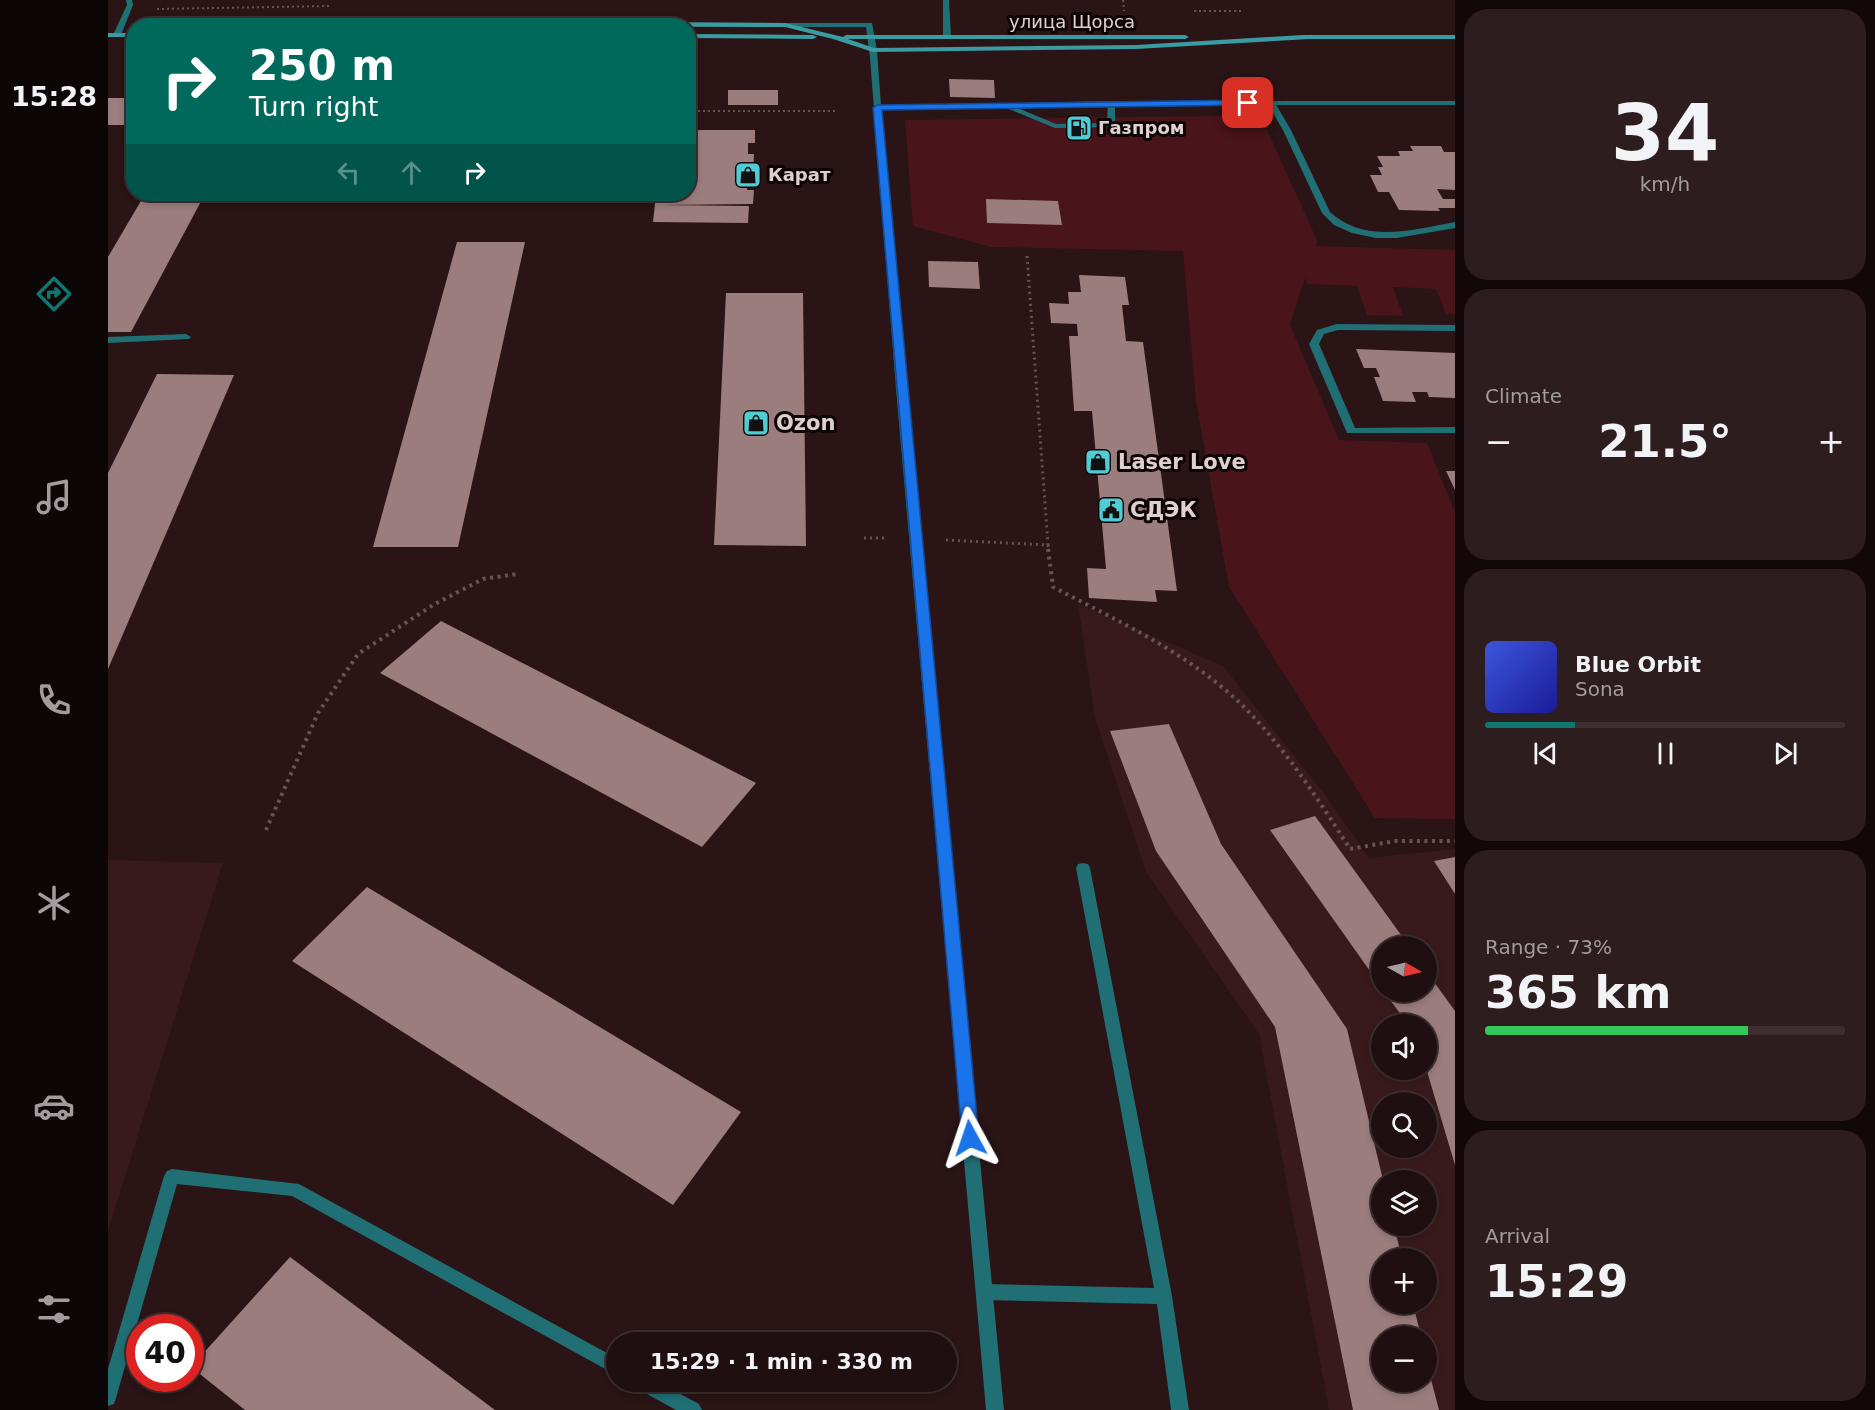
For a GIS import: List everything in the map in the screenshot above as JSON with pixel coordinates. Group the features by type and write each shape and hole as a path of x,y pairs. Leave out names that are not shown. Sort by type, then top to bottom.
{"main road":[{"path":"696,24 785,25 835,37 873,50 1136,47 1309,37"},
{"path":"108,35 126,35"},
{"name":"улица Щорса","path":"696,36 1455,37"}],"street":[{"path":"117,35 130,5 129,0"},
{"path":"945,0 947,37"},
{"path":"785,25 869,25 995,1410"},
{"path":"873,50 875,90"},
{"path":"877,108 1111,103 1455,103"},
{"path":"1003,105 1055,126 1077,126 1111,125 1111,103"},
{"path":"1271,103 1287,130 1326,213 1337,223 1355,231 1376,235 1397,235 1455,225"},
{"path":"1455,328 1337,327 1320,332 1314,344 1351,431 1455,430"},
{"path":"108,340 186,337"},
{"path":"1083,868 1164,1296 1180,1410"},
{"path":"108,1398 172,1176 294,1189 606,1361"},
{"path":"984,1292 1164,1296"},
{"path":"660,1392 693,1410"}],"path":[{"path":"696,111 837,111"},
{"path":"1028,256 1048,545 1053,587 1146,637 1203,674 1242,705 1330,817 1350,849 1395,841 1455,841"},
{"path":"916,538 1048,545"},
{"path":"266,830 318,713 358,654 432,605 483,579 517,574"}],"shaded area":[{"path":"1224,116 1248,118 1267,130 1317,240 1316,246 1455,250 1455,314 1446,314 1436,289 1393,287 1403,316 1367,315 1357,286 1308,284 1305,278 1290,325 1339,440 1427,443 1455,512 1455,819 1375,818 1229,587 1196,401 1183,251 991,247 913,226 905,120"},
{"path":"1078,604 1223,666 1326,796 1369,858 1455,849 1455,1410 1329,1410 1259,1034 1146,872 1095,718"},
{"path":"108,860 223,863 108,1231"}],"building":[{"path":"949,79 994,80 995,98 950,97"},
{"path":"728,90 778,90 778,105 728,105"},
{"path":"108,98 126,98 126,125 108,125"},
{"path":"696,130 755,130 755,143 748,143 748,154 754,154 753,178 748,178 747,190 754,190 753,204 662,205 749,206 748,223 653,222 655,201 696,201"},
{"path":"1410,146 1441,146 1444,152 1455,152 1455,190 1437,189 1443,199 1455,199 1455,208 1438,208 1440,211 1399,210 1389,192 1378,192 1370,175 1382,175 1378,167 1383,167 1377,156 1400,156 1398,151 1413,151"},
{"path":"986,199 1058,201 1062,225 987,223"},
{"path":"141,201 201,201 131,332 108,332 108,257"},
{"path":"457,242 525,242 458,547 373,547"},
{"path":"928,261 978,262 980,289 929,287"},
{"path":"1079,275 1125,277 1129,305 1122,305 1126,341 1143,342 1177,591 1155,590 1157,602 1089,598 1087,568 1106,569 1092,411 1074,411 1069,336 1078,336 1077,324 1051,323 1049,303 1069,304 1068,292 1081,292"},
{"path":"726,293 803,293 806,546 714,545"},
{"path":"1356,349 1455,353 1455,398 1429,397 1427,392 1412,392 1416,402 1383,401 1374,377 1380,377 1376,368 1364,368"},
{"path":"157,374 234,375 108,669 108,473"},
{"path":"1446,471 1455,471 1455,490"},
{"path":"441,621 756,783 702,847 380,673"},
{"path":"1169,724 1221,844 1347,1029 1371,1130 1371,1158 1378,1158 1381,1170 1371,1170 1371,1236 1396,1236 1400,1248 1371,1248 1371,1314 1416,1314 1418,1326 1371,1326 1371,1392 1434,1392 1439,1410 1353,1410 1275,1027 1156,851 1110,731"},
{"path":"1315,816 1402,936 1371,936 1371,972 1270,830"},
{"path":"1455,857 1455,894 1434,861"},
{"path":"367,887 741,1112 673,1205 292,961"},
{"path":"1437,986 1455,1011 1455,1165 1437,1105 1437,1092 1433,1092 1430,1080 1437,1080 1437,1014 1400,1014 1392,1002 1437,1002"},
{"path":"290,1257 495,1410 245,1410 204,1377 204,1353"}],"place":[{"name":"Газпром","path":"1079,128"},
{"name":"Карат","path":"748,175"},
{"name":"Ozon","path":"756,423"},
{"name":"Laser Love","path":"1098,462"},
{"name":"СДЭК","path":"1111,510"}],"route":[{"path":"970,1138 877,108 1111,103 1248,103"}]}
